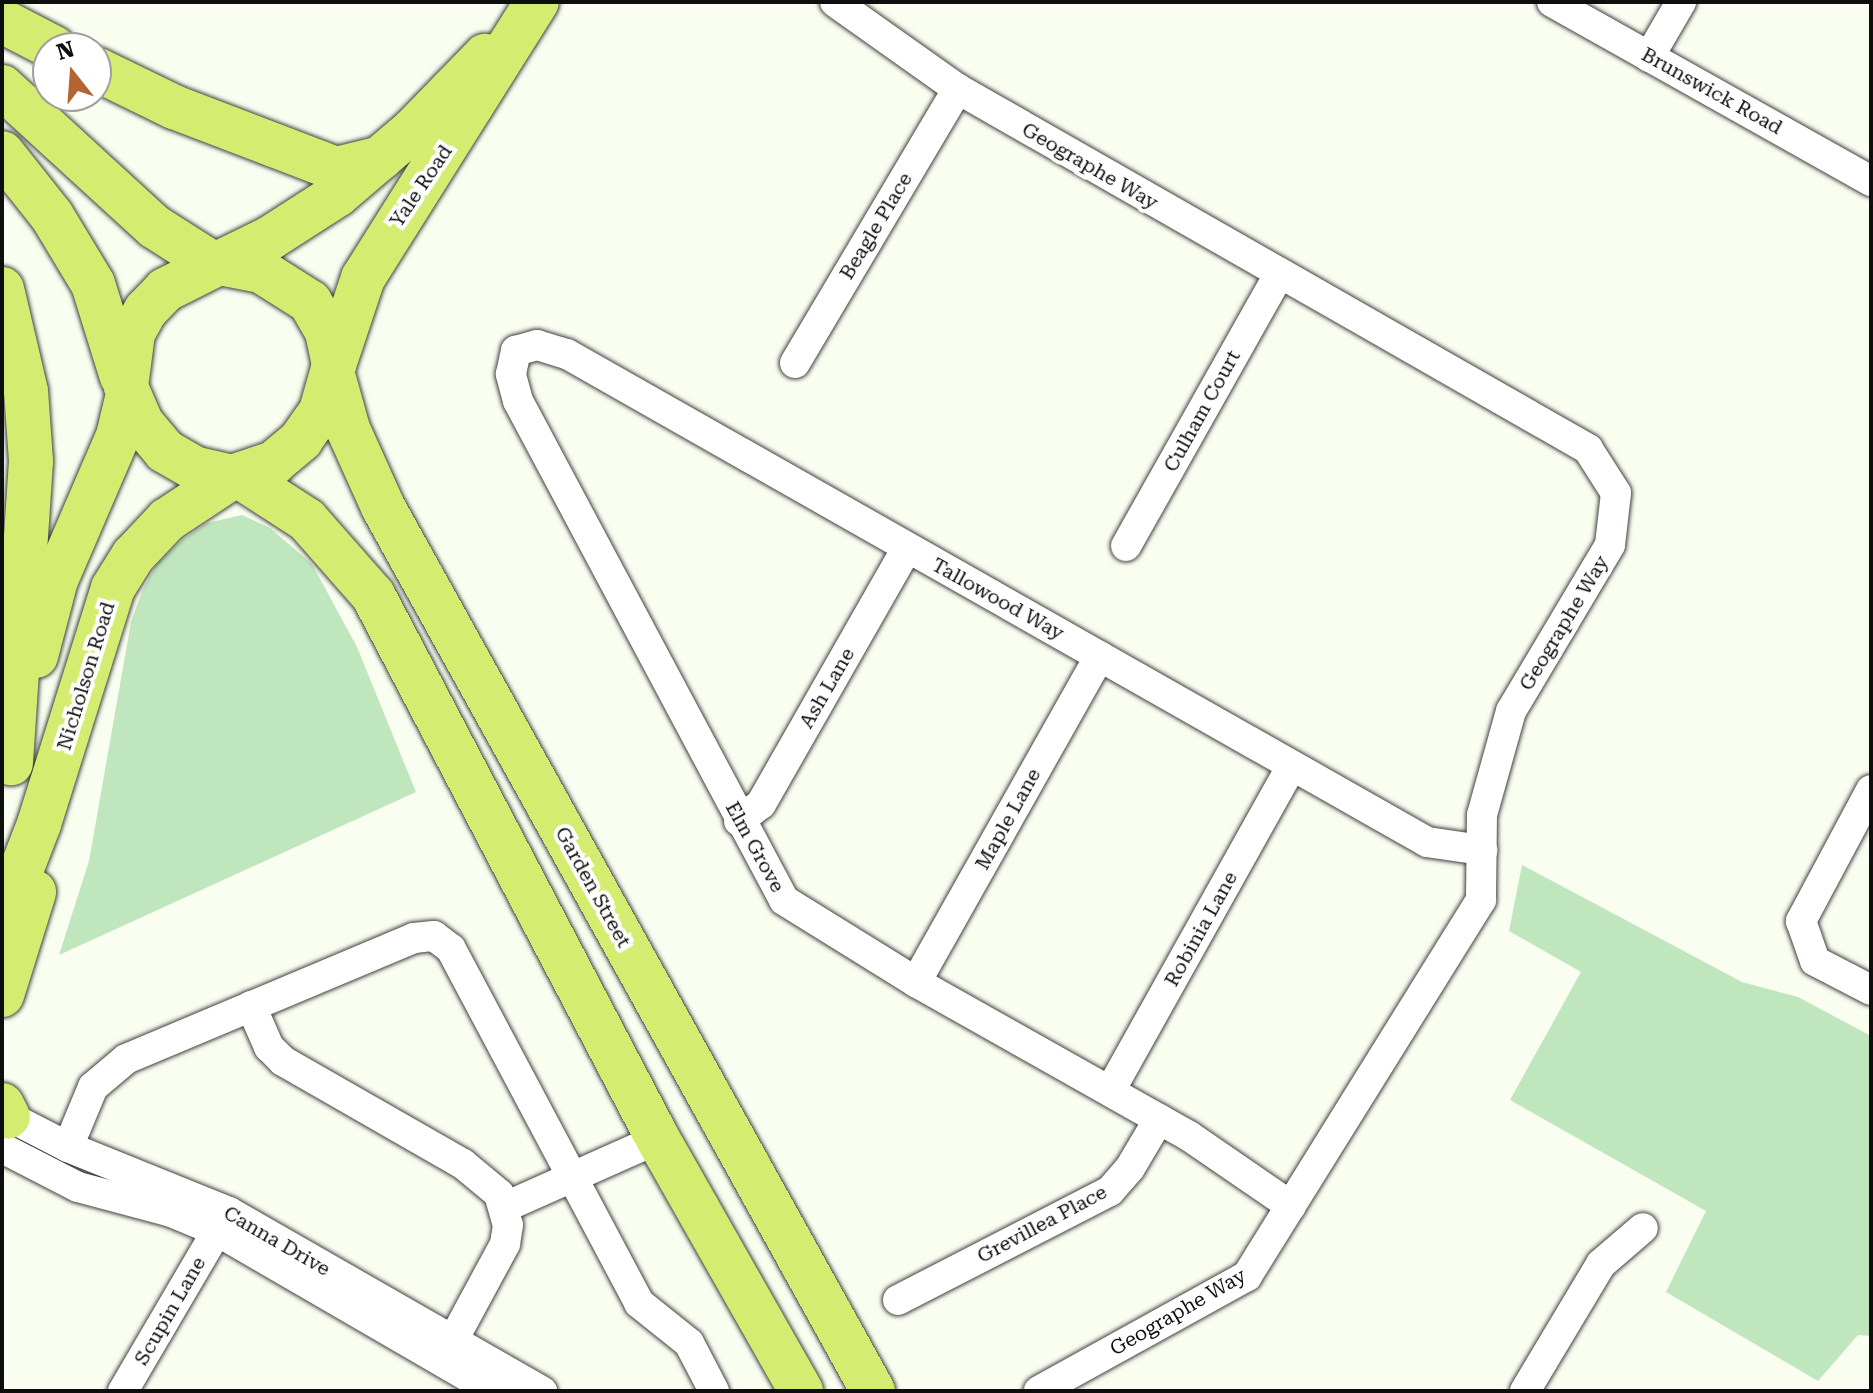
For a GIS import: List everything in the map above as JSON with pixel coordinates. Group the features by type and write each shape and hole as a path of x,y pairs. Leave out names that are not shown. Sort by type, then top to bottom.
{"main road":[{"name":"Yale Road","path":"216,263 304,217 384,157 532,9"},
{"name":"Yale Road","path":"334,370 363,278 532,9"},
{"path":"2,21 32,37"},
{"path":"112,77 188,113 336,169 384,157"},
{"path":"2,87 155,227 216,263 261,271 310,302 327,332 334,370 321,411 301,440 274,463 236,476"},
{"path":"2,153 52,216 93,284 127,390 142,424 165,451 196,469 236,476 307,520 373,595 632,1084 658,1139 801,1391"},
{"path":"6,776 43,620 118,436 133,333 146,310 165,290 216,263"},
{"path":"2,289 26,391 31,461 6,776"},
{"name":"Garden Street","path":"334,370 366,475 872,1383"},
{"name":"Nicholson Road","path":"2,920 58,766 113,588 167,520 236,476"},
{"path":"2,995 59,822 58,766"},
{"path":"567,839 554,858 556,881 618,1001 632,1084"}],"street":[{"name":"Geographe Way","path":"835,2 958,89 1278,276 1588,449 1616,493 1610,545 1511,711 1482,815 1481,900 1247,1276 1039,1391"},
{"name":"Brunswick Road","path":"1552,2 1871,181"},
{"path":"1649,57 1681,2"},
{"name":"Beagle Place","path":"795,363 958,89"},
{"name":"Culham Court","path":"1126,546 1278,276"},
{"name":"Tallowood Way","path":"516,351 537,345 567,354 1427,842 1482,850"},
{"name":"Elm Grove","path":"516,351 511,374 518,401 739,821 784,900 916,982 1159,1119 1291,1206"},
{"name":"Ash Lane","path":"739,821 761,804 907,548"},
{"name":"Maple Lane","path":"916,982 1100,656"},
{"name":"Robinia Lane","path":"1110,1091 1292,766"},
{"path":"1871,790 1801,921 1805,944 1815,961 1871,990"},
{"path":"68,1147 93,1087 126,1059 414,938 434,936 451,949 639,1303 689,1343 714,1391"},
{"path":"251,1006 269,1047 283,1061 463,1164 499,1194 505,1207 505,1244 453,1340"},
{"name":"Grevillea Place","path":"898,1300 1110,1191 1130,1168 1159,1119"},
{"name":"Canna Drive","path":"3,1121 229,1212 542,1391"},
{"name":"Canna Drive","path":"3,1121 78,1187 171,1212 217,1231 493,1391"},
{"path":"505,1207 658,1139"},
{"path":"1525,1391 1601,1264 1643,1228"},
{"name":"Scupin Lane","path":"123,1391 217,1231"}],"green space":[{"path":"242,515 270,528 312,564 357,647 416,792 59,955 89,861 131,622 143,589 157,564 182,540 207,523"},
{"path":"1522,865 1742,982 1798,997 1871,1036 1871,1336 1858,1335 1818,1381 1666,1292 1706,1211 1510,1100 1581,972 1509,931"}]}
